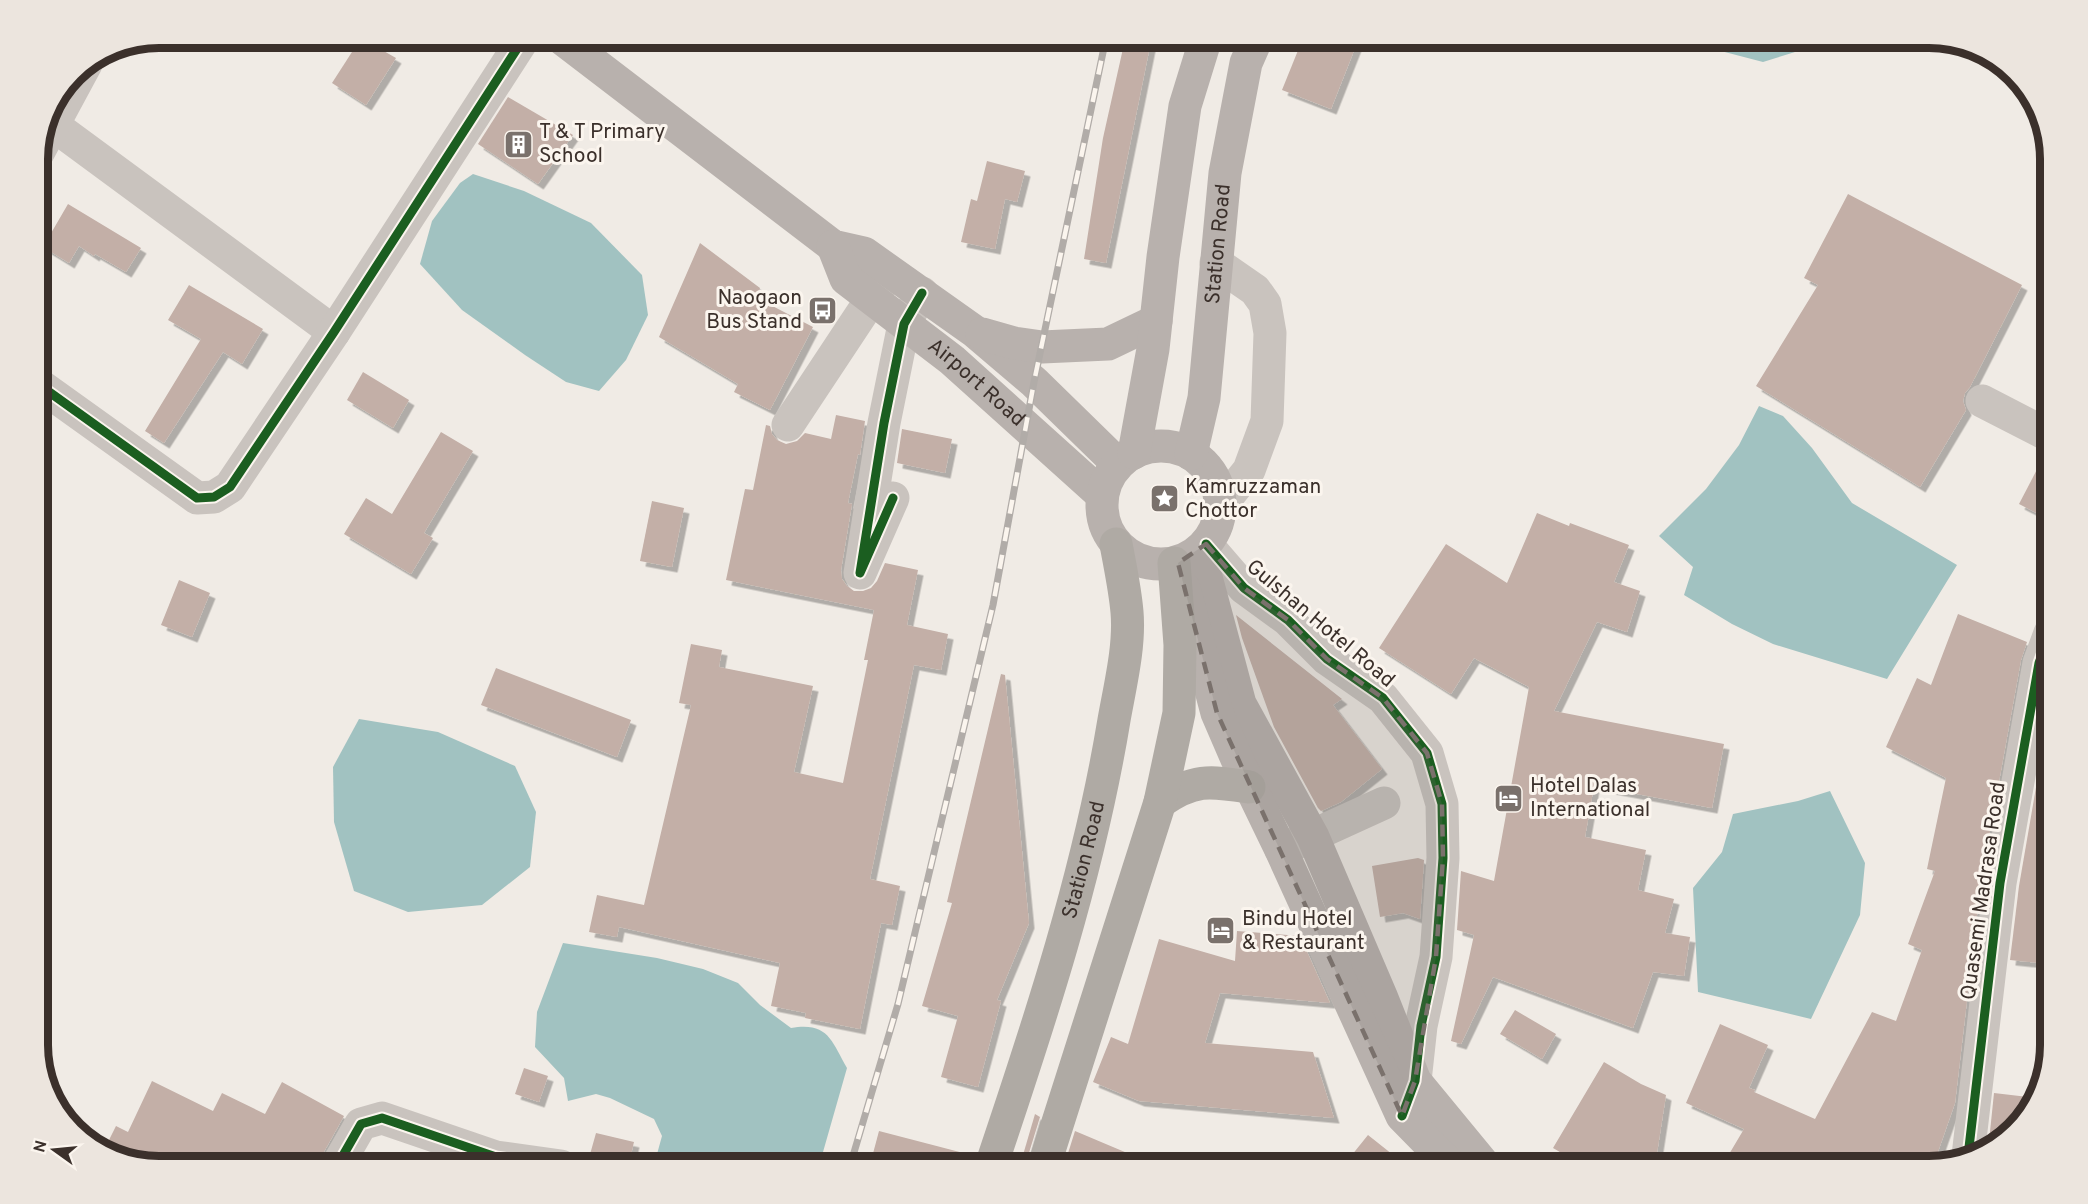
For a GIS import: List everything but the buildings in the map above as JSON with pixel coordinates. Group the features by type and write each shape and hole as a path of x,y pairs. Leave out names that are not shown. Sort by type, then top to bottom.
{"highway":[{"name":"Station Road","path":"994,1156 1061,944 1107,764 1124,658 1127,613 1116,544"},
{"path":"1047,1156 1160,801 1179,713 1180,645 1189,555"},
{"path":"1160,801 1179,789 1199,783 1250,787"}],"main road":[{"name":"Airport Road","path":"574,48 833,246 864,253 922,293 974,332 1126,458"},
{"path":"1126,458 1153,349 1163,257 1185,106 1203,48"},
{"name":"Station Road","path":"1191,454 1204,398 1225,173 1246,63 1253,48"},
{"name":"Airport Road","path":"833,246 846,279 952,360 1102,495"},
{"path":"974,332 1014,343 1042,347 1108,344 1156,321"},
{"path":"1153,446 1173,447 1191,454 1207,468 1217,485 1220,506 1216,526 1189,555 1158,565 1142,562 1128,555 1116,544 1106,529 1102,513 1102,495 1108,478 1126,458 1153,446"},
{"path":"1189,555 1217,713 1402,1116 1440,1156"},
{"path":"1189,555 1240,704 1313,837 1382,996 1415,1081 1476,1156"}],"street":[{"path":"48,391 197,498 214,497 230,487 334,332 518,48"},
{"path":"54,123 72,90"},
{"path":"53,125 334,332"},
{"path":"1216,263 1255,290 1265,304 1270,333 1267,421 1249,470 1220,506"},
{"path":"788,425 890,272"},
{"path":"893,498 860,573 884,423 904,324 922,293"},
{"path":"1982,401 2040,430"},
{"name":"Gulshan Hotel Road","path":"1189,555 1244,588 1288,620 1327,659 1383,698 1427,753 1442,804 1443,858 1436,957 1421,1026 1415,1081 1402,1116"},
{"name":"Quasemi Madrasa Road","path":"1969,1149 2000,883 2040,660"},
{"path":"1281,850 1384,803"},
{"path":"343,1156 361,1124 382,1119 493,1156"}],"highlighted area":[{"path":"1206,544 1244,588 1288,620 1327,659 1383,698 1427,753 1442,804 1443,858 1436,957 1415,1081 1402,1116 1217,713 1178,563"}],"water":[{"path":"1710,48 1808,48 1763,62"},
{"path":"473,174 524,191 591,223 642,275 648,315 626,360 599,391 566,382 525,355 462,310 420,264 432,221 460,183"},
{"path":"1759,406 1783,416 1812,448 1852,503 1957,565 1887,679 1773,644 1732,624 1684,595 1693,567 1659,536 1706,489 1739,445"},
{"path":"359,719 438,732 515,766 536,812 530,867 482,905 408,912 354,891 334,822 333,767"},
{"path":"1830,791 1865,863 1860,915 1811,1019 1698,992 1693,888 1722,852 1733,814 1798,801"},
{"path":"563,943 657,958 703,969 738,983 760,1005 791,1028 813,1028 827,1035 847,1068 822,1156 656,1156 662,1136 654,1119 610,1098 596,1094 568,1101 564,1078 535,1047 537,1012"}],"railway":[{"path":"853,1156 898,1004 993,605 1034,382 1104,48"}],"cycle path":[{"path":"48,391 197,498 214,497 230,487 334,332 518,48"},
{"path":"893,498 860,573 884,423 904,324 922,293"},
{"path":"1206,544 1244,588 1288,620 1327,659 1383,698 1427,753 1442,804 1443,858 1436,957 1421,1026 1415,1081 1402,1116"},
{"path":"1969,1149 2000,883 2040,660"},
{"path":"343,1156 361,1124 382,1118 493,1156"}],"place":[{"name":"T & T Primary School","path":"518,144"},
{"name":"Naogaon Bus Stand","path":"823,310"},
{"name":"Kamruzzaman Chottor","path":"1164,499"},
{"name":"Hotel Dalas International","path":"1509,798"},
{"name":"Bindu Hotel & Restaurant","path":"1221,931"}]}
